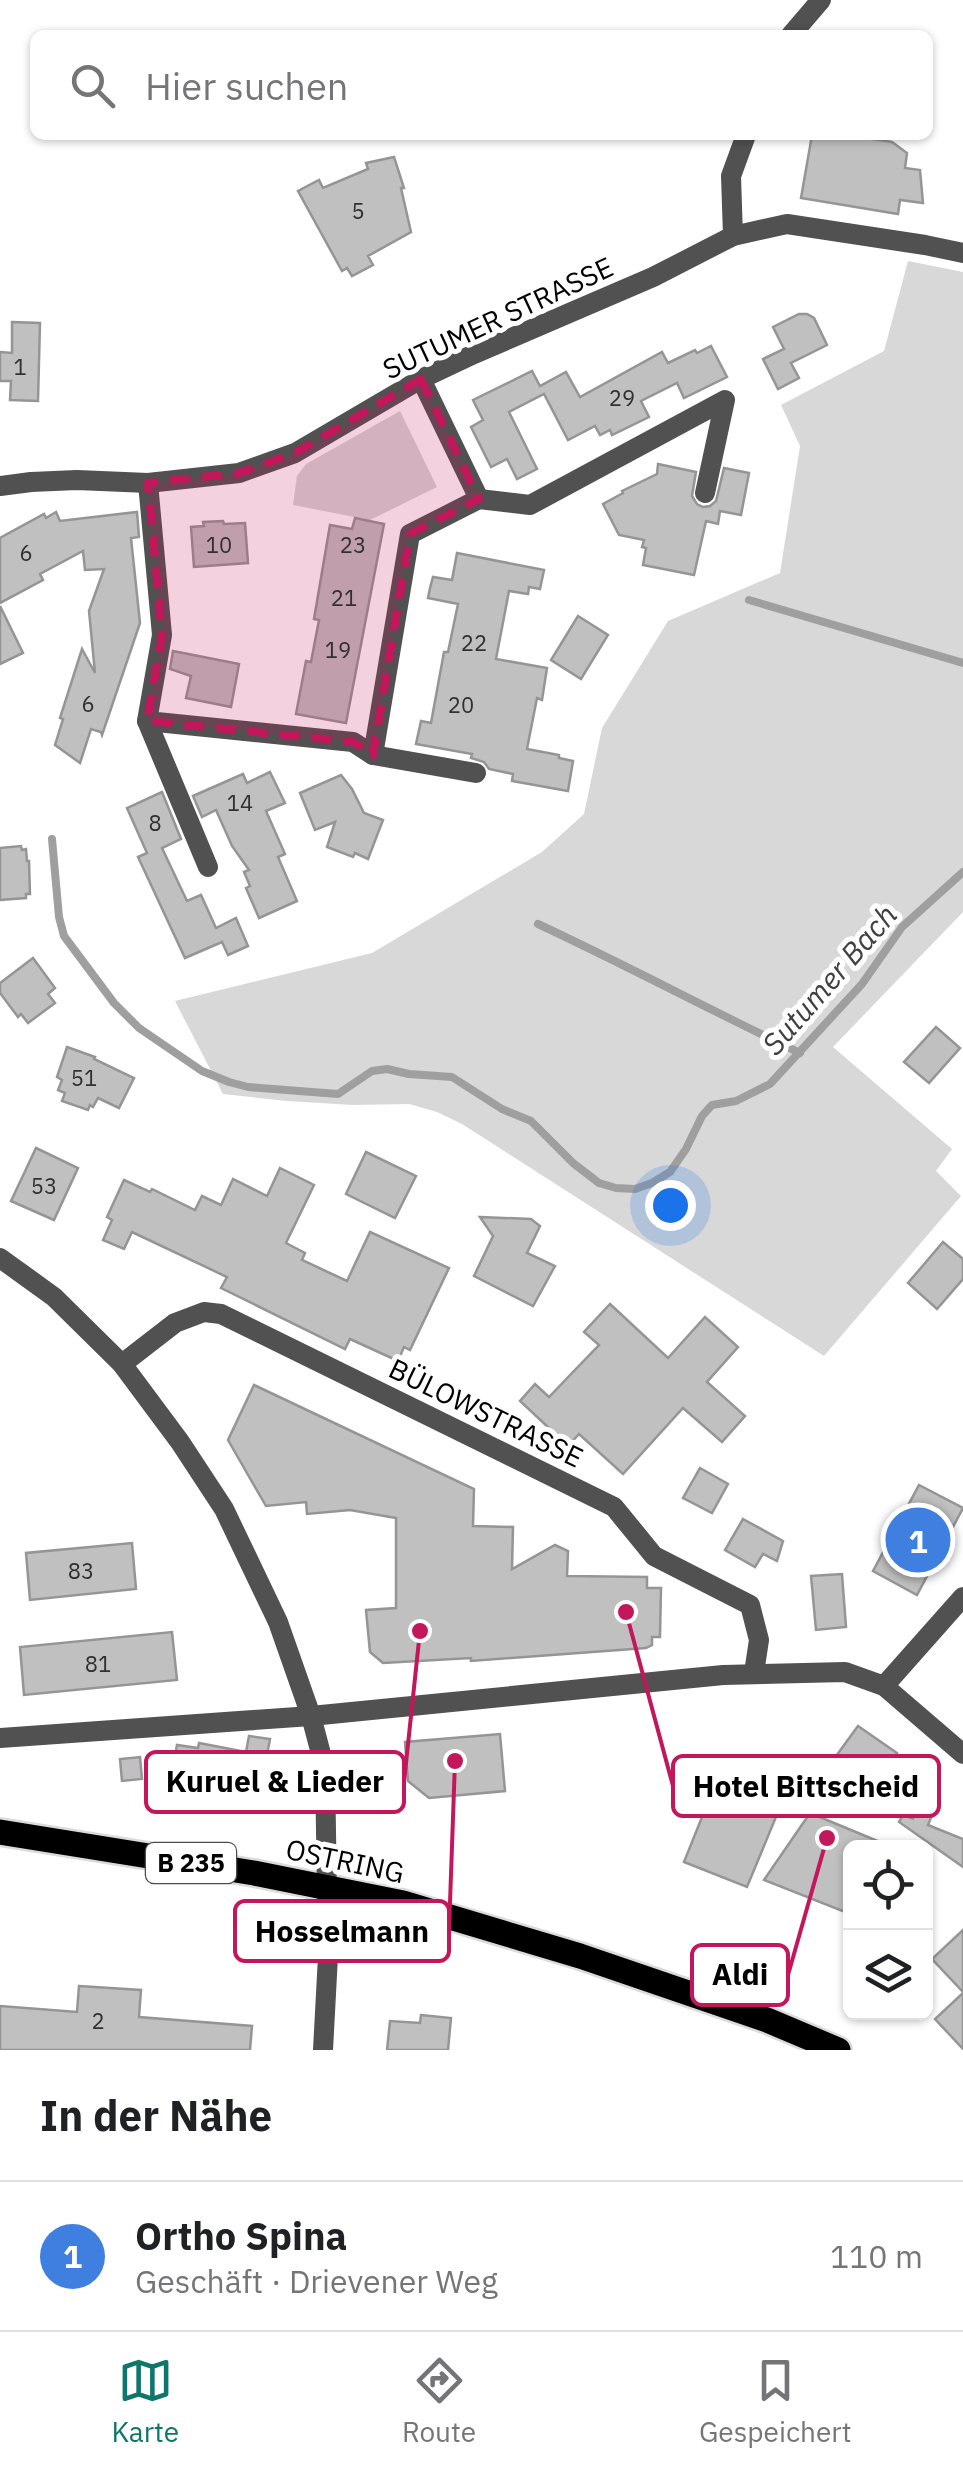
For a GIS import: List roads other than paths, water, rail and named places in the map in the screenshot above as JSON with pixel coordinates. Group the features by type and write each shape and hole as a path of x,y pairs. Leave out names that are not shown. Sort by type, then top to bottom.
{"main road":[{"name":"OSTRING","path":"0,1832 403,1903 580,1956 768,2020 838,2050"}],"street":[{"path":"795,30 821,0"},
{"path":"733,236 731,176 744,140"},
{"name":"SUTUMER STRASSE","path":"0,486 77,480 148,484 239,472 295,453 420,379 652,277 733,236 787,224 963,254"},
{"path":"420,379 479,499"},
{"path":"373,755 410,534 479,499 530,505 725,400 705,492"},
{"path":"148,484 162,636 146,721 208,868"},
{"path":"146,721 353,742 373,755 476,773"},
{"path":"0,1258 54,1297 122,1364 224,1509 278,1622 312,1716 325,1769 328,1956 323,2050"},
{"name":"BÜLOWSTRASSE","path":"122,1364 175,1323 204,1312 220,1314 614,1507 654,1556 750,1606 759,1640 754,1673"},
{"path":"884,1686 963,1597"},
{"path":"0,1738 312,1716 754,1673 846,1672 884,1686 963,1754"}],"waterway":[{"name":"Sutumer Bach","path":"749,600 963,663"},
{"name":"Sutumer Bach","path":"52,839 64,936 114,1003 139,1028 202,1071 248,1087 338,1094 372,1071 387,1069 452,1077 502,1109 531,1121 599,1183 635,1189 670,1172 712,1105 736,1101 770,1084 862,984 902,927 963,872"},
{"path":"538,924 800,1053"}],"place":[{"name":"Ortho Spina","path":"918,1540"},
{"name":"Hotel Bittscheid","path":"626,1612"},
{"name":"Kuruel & Lieder","path":"420,1631"},
{"name":"Hosselmann","path":"455,1761"},
{"name":"Aldi","path":"827,1838"}]}
